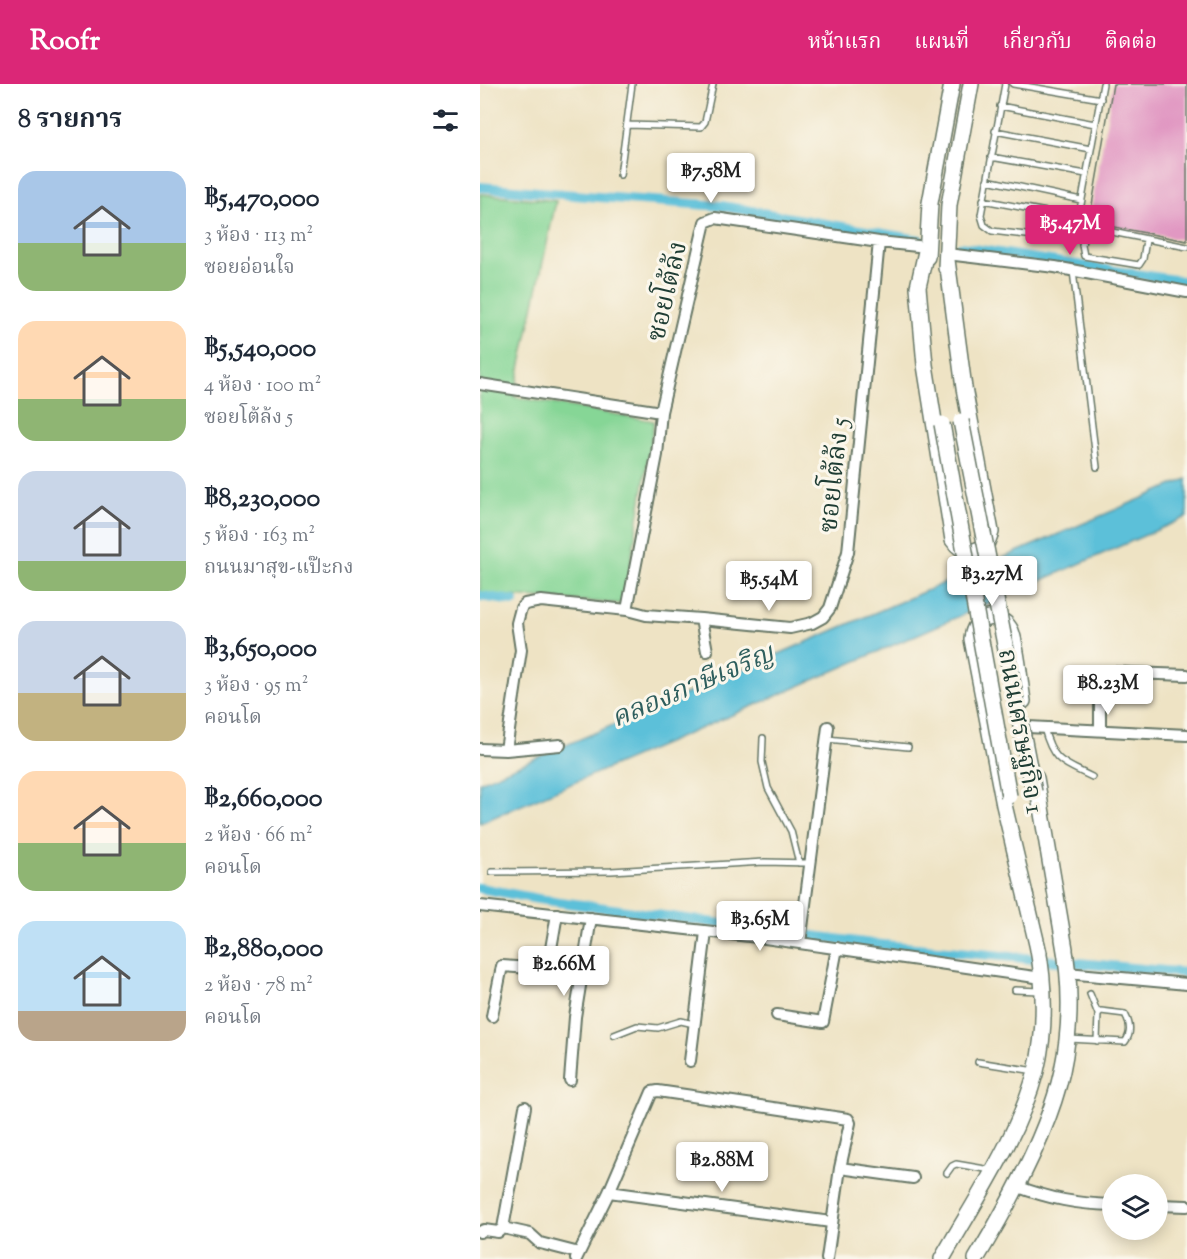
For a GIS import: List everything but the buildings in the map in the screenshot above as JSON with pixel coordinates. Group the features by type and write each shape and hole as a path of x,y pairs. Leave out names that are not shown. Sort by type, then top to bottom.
{"main road":[{"name":"ถนนเศรษฐกิจ 1","path":"942,1259 992,1170 1028,1098 1036,1071 1042,1027 1039,953 931,359 925,285 930,203 952,84"},
{"name":"ถนนเศรษฐกิจ 1","path":"971,84 949,205 944,285 950,357 1068,973 1067,1039 1062,1072 1052,1104 1034,1149 999,1221 976,1259"},
{"path":"927,247 918,287 925,365 953,540 963,550 974,552 986,546 991,532 964,388 947,257"},
{"path":"1039,953 1004,805 972,639 973,630 982,620 993,618 1000,619 1011,630 1065,949"}],"street":[{"name":"ซอยโต้ล้ง","path":"661,412 705,222 715,218 927,247"},
{"name":"ซอยโต้ล้ง 5","path":"506,750 521,650 517,623 521,608 525,604 541,601 627,610 646,615 790,628 812,623 823,617 830,608 848,552 879,242"},
{"path":"947,257 1072,271 1187,292"},
{"path":"480,384 661,412 657,455 627,610"},
{"path":"701,619 707,651"},
{"path":"1100,730 1100,676 1103,672 1187,675"},
{"path":"800,943 805,863 828,727"},
{"path":"1028,727 1187,735"},
{"path":"480,749 506,750 560,745"},
{"path":"480,906 837,948 1042,985"},
{"path":"492,1016 502,966 543,969 548,966 557,914"},
{"path":"570,1080 575,1017 591,918"},
{"path":"690,1061 706,932"},
{"path":"777,1015 823,1022 837,948"},
{"path":"1068,973 1187,984"},
{"path":"502,1228 530,1234 540,1243 578,1256 609,1192 652,1092 658,1091 848,1119 850,1123 840,1168 827,1259"},
{"path":"480,1232 484,1230 498,1232 502,1228 525,1107"},
{"path":"840,1168 913,1178"},
{"path":"1016,1186 1045,1197 1102,1204"},
{"path":"609,1192 831,1222"},
{"path":"1168,1205 1187,1206"}],"lane":[{"path":"620,175 633,84"},
{"path":"627,125 701,127 705,122 713,84"},
{"path":"1005,84 983,200 981,215 984,225 992,231 1060,239 1072,238 1077,225 1103,84"},
{"path":"1013,84 1101,99"},
{"path":"1000,106 1095,124"},
{"path":"995,131 1091,149"},
{"path":"991,156 1086,174"},
{"path":"987,180 1081,200"},
{"path":"983,200 1078,218"},
{"path":"1077,225 1187,247"},
{"path":"1085,227 1082,245 1084,256 1139,265 1143,259 1146,240"},
{"path":"1072,271 1097,467"},
{"path":"1044,728 1049,748 1055,756 1067,765 1092,777"},
{"path":"492,872 611,871 754,862 805,863 768,788 762,762 763,738"},
{"path":"827,739 908,747"},
{"path":"1015,990 1042,985"},
{"path":"1089,994 1098,1014 1097,1041"},
{"path":"1067,1039 1125,1042 1130,1030 1125,1014 1101,1011 1098,1014"},
{"path":"614,1035 637,1026 658,1028 681,1022 694,1024"},
{"path":"978,1062 1036,1071"},
{"path":"947,1173 956,1164 992,1170"}],"green space":[{"path":"480,194 556,201 514,397 654,421 624,604 510,596 480,599"}],"water":[{"path":"1187,479 1187,517 480,823 480,782"}],"waterway":[{"path":"480,187 722,206 919,240"},
{"path":"960,247 1187,282"},
{"path":"480,596 514,601"},
{"path":"480,888 538,899 872,944 1187,973"}],"water label":[{"name":"คลองภาษีเจริญ","path":"692,685"}]}
